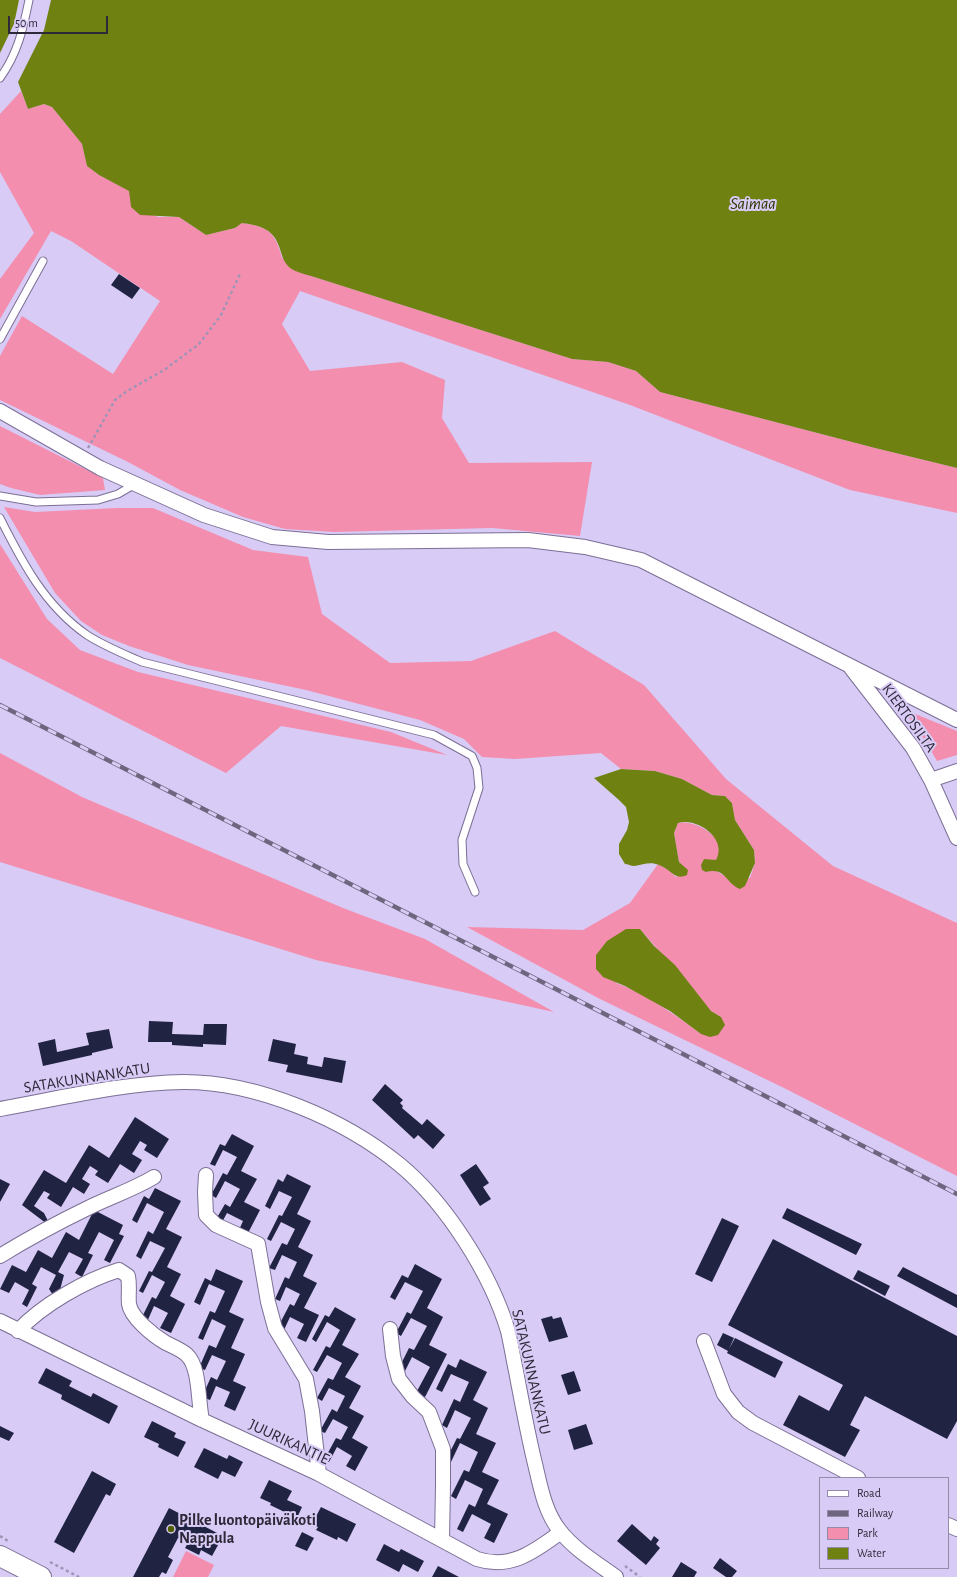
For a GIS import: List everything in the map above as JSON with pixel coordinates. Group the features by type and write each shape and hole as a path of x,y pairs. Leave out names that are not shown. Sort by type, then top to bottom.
{"street":[{"path":"0,411 100,468 204,515 272,537 328,542 528,540 585,547 641,560 957,720"},
{"name":"KIERTOSILTA","path":"849,664 913,748 931,780 957,838"},
{"path":"931,780 957,771"},
{"name":"SATAKUNNANKATU","path":"0,1109 135,1085 185,1082 232,1086 284,1101 328,1120 370,1143 401,1166 422,1186 465,1240 482,1269 498,1303 508,1332 531,1451 542,1494 552,1519 561,1532 583,1553 616,1577"},
{"path":"206,1176 206,1215 216,1225 258,1244 268,1302 275,1328 306,1379 312,1410 318,1474"},
{"path":"0,1256 51,1227 154,1177"},
{"path":"18,1330 43,1309 76,1289 104,1274 119,1270 128,1276 130,1286 129,1304 134,1317 162,1341 188,1355 197,1372 199,1407 202,1420"},
{"name":"JUURIKANTIE","path":"0,1321 202,1420 318,1474 477,1559 500,1563 516,1559 536,1550 561,1532"},
{"path":"390,1329 393,1356 399,1379 429,1412 443,1449 442,1540"},
{"path":"704,1341 724,1394 738,1412 753,1423 856,1477"},
{"path":"0,1556 41,1577"}],"lane":[{"path":"0,78 10,64 21,36 30,0"},
{"path":"0,339 43,261"},
{"path":"0,496 36,502 98,500 118,494 135,484"},
{"path":"0,518 34,581 58,610 87,634 105,645 142,662 434,735 472,756 477,768 479,788 462,840 463,864 475,892"}],"path":[{"path":"83,458 115,400 127,391 164,370 199,344 221,315 240,274"},
{"path":"527,1351 532,1373"},
{"path":"623,1564 640,1577"}],"green space":[{"path":"21,91 28,109 44,104 52,107 82,144 87,166 99,175 130,191 131,207 158,217 179,217 206,235 235,228 242,223 259,226 270,232 277,242 282,258 311,276 572,359 608,362 636,371 660,392 957,468 957,513 850,490 630,405 300,291 282,324 310,371 402,362 445,380 442,418 469,463 592,462 580,536 492,528 334,532 285,529 243,517 180,490 128,462 0,400 0,356 22,316 113,374 160,301 71,241 51,231 0,319 0,279 34,233 0,172 0,114"},
{"path":"0,426 103,478 105,490 40,495 0,484"},
{"path":"4,507 35,512 117,508 153,508 253,550 308,557 322,614 390,663 471,661 555,631 644,685 726,779 833,866 957,923 957,1176 784,1088 598,998 467,927 583,930 630,903 658,864 667,869 676,877 687,870 679,862 674,833 678,823 685,822 700,826 713,835 717,841 720,848 719,855 706,872 716,871 727,876 750,878 755,863 754,850 735,820 732,803 725,796 712,795 682,779 655,771 621,769 601,753 515,759 482,757 464,739 420,720 306,690 188,665 129,646 102,635 81,621 55,593","holes":["640,929 711,1011 721,1017 701,1034 650,999 616,983"]},
{"path":"0,544 47,619 80,650 138,672 391,732 447,755 281,726 226,773 0,658"},
{"path":"903,709 957,731 957,755 937,761"},
{"path":"0,753 82,797 343,908 425,939 554,1012 316,960 0,862"},
{"path":"186,1551 214,1565 208,1577 173,1577"}],"water":[{"path":"0,0 19,0 14,24 0,53"},
{"name":"Saimaa","path":"51,0 957,0 957,468 660,392 636,371 608,362 572,359 300,273 290,268 285,263 278,244 272,234 258,226 242,223 235,228 206,235 179,217 140,215 131,207 129,191 99,175 87,166 82,144 52,107 44,104 28,109 18,82 44,30"},
{"path":"621,769 655,771 682,779 712,795 725,796 732,803 735,820 754,850 755,863 745,886 740,889 718,872 706,872 702,870 701,865 704,859 716,860 719,852 718,845 709,831 694,823 678,823 674,833 679,862 688,870 687,875 679,877 676,876 656,864 650,863 634,866 625,864 619,854 619,844 627,830 629,822 626,807 594,778"},
{"path":"626,929 640,929 654,946 675,965 711,1011 721,1017 725,1025 718,1035 710,1037 701,1034 670,1011 625,986 603,977 596,969 596,955 607,941"}],"building":[{"path":"119,274 140,288 132,299 111,285"},
{"path":"149,1021 173,1022 172,1034 203,1035 204,1024 227,1024 226,1045 203,1044 203,1047 172,1045 172,1042 148,1042"},
{"path":"109,1029 113,1048 92,1053 92,1055 43,1066 38,1043 55,1039 57,1052 89,1045 86,1033"},
{"path":"273,1039 296,1044 294,1054 308,1057 307,1064 322,1067 324,1057 346,1061 342,1083 286,1072 288,1065 268,1061"},
{"path":"385,1084 403,1100 400,1103 403,1106 402,1108 422,1125 427,1119 445,1135 433,1149 418,1135 414,1139 372,1100"},
{"path":"135,1117 169,1139 157,1158 144,1150 147,1145 140,1141 132,1154 142,1160 134,1173 120,1164 108,1183 95,1175 98,1171 90,1166 82,1179 90,1184 84,1194 73,1187 61,1207 47,1198 50,1194 44,1191 34,1206 44,1213 51,1227 22,1205 44,1170 66,1183 89,1145 109,1158"},
{"path":"232,1134 254,1146 241,1171 257,1179 244,1202 260,1210 247,1235 239,1230 243,1221 227,1213 221,1224 215,1221 225,1204 230,1207 240,1189 225,1181 216,1198 211,1195 223,1173 227,1175 237,1157 223,1150 215,1166 210,1164 220,1144 225,1146"},
{"path":"476,1164 489,1183 483,1187 491,1199 480,1206 460,1175"},
{"path":"287,1174 311,1186 297,1214 311,1221 298,1247 313,1255 303,1276 317,1283 304,1308 319,1315 306,1342 297,1338 304,1324 290,1317 284,1330 278,1327 290,1304 294,1306 300,1294 286,1287 280,1301 275,1299 285,1277 289,1279 297,1262 282,1255 275,1270 269,1268 282,1243 287,1245 295,1229 281,1222 271,1241 267,1239 279,1215 282,1216 292,1197 279,1191 270,1209 265,1206 278,1179 283,1182"},
{"path":"0,1179 10,1184 0,1202"},
{"path":"155,1188 181,1201 166,1229 182,1237 167,1267 181,1274 170,1296 185,1304 171,1333 160,1328 168,1313 154,1306 147,1322 141,1319 152,1297 156,1299 165,1282 152,1275 143,1293 139,1291 149,1271 152,1272 165,1248 150,1241 141,1259 136,1256 148,1231 153,1234 164,1212 147,1203 137,1223 132,1220 144,1196 149,1199"},
{"path":"787,1208 862,1244 856,1255 782,1218"},
{"path":"94,1210 123,1225 119,1234 124,1236 110,1263 104,1260 114,1240 99,1232 88,1253 93,1255 82,1277 75,1273 83,1259 69,1252 58,1272 64,1275 57,1301 49,1289 56,1275 41,1267 32,1284 37,1287 27,1307 22,1304 29,1290 15,1282 9,1293 0,1289 12,1265 26,1272 38,1250 52,1258 66,1232 79,1240"},
{"path":"722,1218 739,1226 712,1282 695,1274"},
{"path":"773,1239 957,1336 957,1421 947,1439 865,1396 850,1425 860,1430 845,1457 783,1425 799,1395 829,1411 843,1385 728,1325"},
{"path":"415,1264 442,1279 427,1308 443,1317 429,1345 447,1354 425,1397 416,1393 430,1367 412,1357 404,1373 398,1370 409,1348 414,1350 427,1326 411,1318 401,1336 396,1333 407,1312 411,1314 423,1291 405,1282 395,1300 390,1297 402,1275 408,1278"},
{"path":"903,1267 957,1295 957,1308 897,1276"},
{"path":"216,1269 243,1281 229,1312 244,1319 231,1348 245,1354 233,1381 246,1387 235,1411 224,1406 230,1392 216,1386 210,1400 202,1397 211,1377 217,1380 226,1361 212,1355 205,1370 199,1368 209,1345 216,1348 226,1326 212,1319 203,1340 198,1338 210,1311 215,1313 225,1291 209,1284 200,1305 194,1302 205,1278 211,1281"},
{"path":"858,1270 890,1286 885,1296 853,1279"},
{"path":"335,1307 356,1319 342,1345 359,1354 345,1377 361,1386 349,1408 364,1416 352,1438 368,1447 355,1471 346,1466 352,1456 337,1447 329,1462 324,1460 336,1438 341,1440 348,1427 333,1419 325,1433 320,1431 332,1409 337,1412 345,1396 329,1388 322,1401 317,1398 328,1378 333,1380 342,1363 327,1355 317,1372 313,1370 326,1346 330,1348 340,1330 327,1322 316,1342 312,1339 325,1315 329,1317"},
{"path":"552,1316 553,1319 561,1317 568,1337 549,1342 541,1319"},
{"path":"723,1333 734,1338 729,1349 735,1338 783,1362 775,1378 727,1353 728,1351 717,1345"},
{"path":"460,1359 487,1372 473,1400 488,1408 476,1434 496,1443 482,1472 499,1480 487,1504 508,1514 494,1543 484,1538 491,1524 472,1514 463,1532 457,1529 469,1504 475,1507 483,1489 465,1480 456,1499 451,1496 464,1470 469,1472 478,1452 460,1443 451,1462 446,1460 457,1438 460,1439 471,1418 455,1410 447,1428 442,1425 454,1399 460,1402 469,1382 451,1374 442,1392 436,1389 448,1364 456,1368"},
{"path":"46,1368 72,1381 69,1386 91,1397 93,1393 118,1406 109,1424 61,1399 62,1395 38,1383"},
{"path":"574,1371 581,1391 568,1395 561,1375"},
{"path":"152,1421 176,1433 174,1437 186,1442 178,1457 158,1447 159,1444 144,1437"},
{"path":"586,1424 593,1444 574,1450 568,1430"},
{"path":"0,1426 14,1433 9,1441 0,1437"},
{"path":"204,1448 227,1459 229,1455 243,1462 235,1477 222,1471 218,1479 194,1467"},
{"path":"92,1471 116,1484 110,1496 106,1494 74,1553 54,1542"},
{"path":"269,1480 292,1491 287,1500 302,1507 297,1518 270,1505 271,1503 260,1498"},
{"path":"321,1507 356,1524 347,1542 338,1537 337,1540 316,1530 318,1527 312,1524"},
{"path":"169,1508 223,1536 212,1556 201,1550 199,1555 185,1548 188,1543 178,1538 168,1557 173,1560 166,1574 162,1572 159,1577 133,1577"},
{"path":"632,1524 651,1541 654,1536 659,1540 656,1544 660,1548 646,1565 617,1541"},
{"path":"302,1532 314,1538 307,1551 295,1546"},
{"path":"384,1544 399,1552 401,1549 424,1561 418,1572 403,1564 399,1572 376,1560"},
{"path":"720,1558 737,1571 732,1577 726,1577 713,1568"},
{"path":"681,1562 697,1572 694,1577 672,1577"},
{"path":"438,1566 459,1577 432,1577"}],"railway":[{"path":"0,705 957,1194"}],"place":[{"name":"Pilke luontopäiväkoti Nappula","path":"171,1529"}]}
